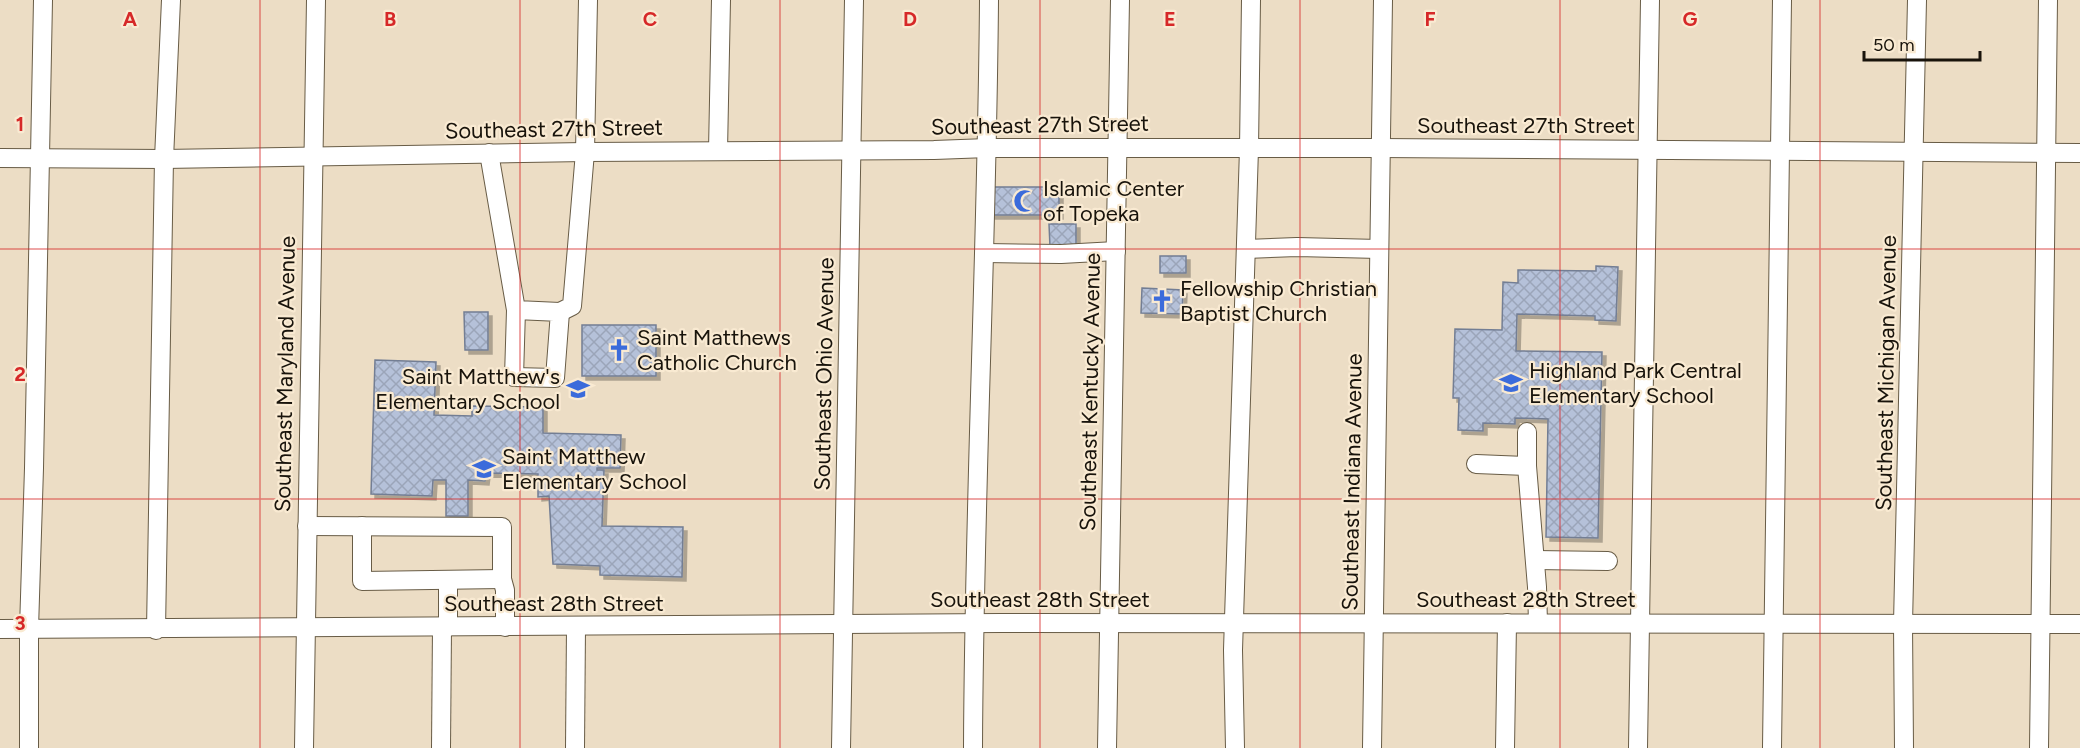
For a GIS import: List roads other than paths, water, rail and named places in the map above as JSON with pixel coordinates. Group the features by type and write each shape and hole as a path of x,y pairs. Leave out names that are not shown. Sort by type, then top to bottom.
{"street":[{"path":"29,748 29,629 43,0"},
{"path":"156,630 164,159 171,0"},
{"name":"Southeast Maryland Avenue","path":"304,748 316,0"},
{"path":"516,310 560,312 572,306 585,152 588,0"},
{"path":"718,151 721,0"},
{"name":"Southeast Ohio Avenue","path":"841,748 854,0"},
{"path":"972,748 973,623 988,147 989,0"},
{"name":"Southeast Kentucky Avenue","path":"1107,748 1120,0"},
{"path":"1235,748 1233,650 1249,148 1251,0"},
{"name":"Southeast Indiana Avenue","path":"1372,748 1383,0"},
{"path":"1638,748 1650,0"},
{"path":"1772,748 1782,0"},
{"name":"Southeast Michigan Avenue","path":"1904,748 1903,624 1917,0"},
{"path":"2039,748 2048,0"},
{"name":"Southeast 27th Street","path":"0,158 164,159 489,153 934,150 988,147 1380,147 2080,153"},
{"path":"489,153 516,310 514,377 555,378 560,312"},
{"path":"1246,249 1297,247 1379,249"},
{"path":"985,253 1061,254 1116,251"},
{"path":"1527,432 1527,466 1538,623"},
{"path":"1476,464 1527,466"},
{"path":"307,526 502,527 505,627"},
{"path":"362,526 362,581 502,579"},
{"path":"1535,560 1608,561"},
{"path":"441,748 448,580"},
{"name":"Southeast 28th Street","path":"0,629 156,630 973,623 2080,624"},
{"path":"1505,748 1507,623"},
{"path":"575,748 576,627"}],"place":[{"name":"Islamic Center of Topeka","path":"1025,201"},
{"name":"Fellowship Christian Baptist Church","path":"1162,301"},
{"name":"Saint Matthews Catholic Church","path":"619,350"},
{"name":"Highland Park Central Elementary School","path":"1511,383"},
{"name":"Saint Matthew's Elementary School","path":"578,389"},
{"name":"Saint Matthew Elementary School","path":"484,469"}]}
